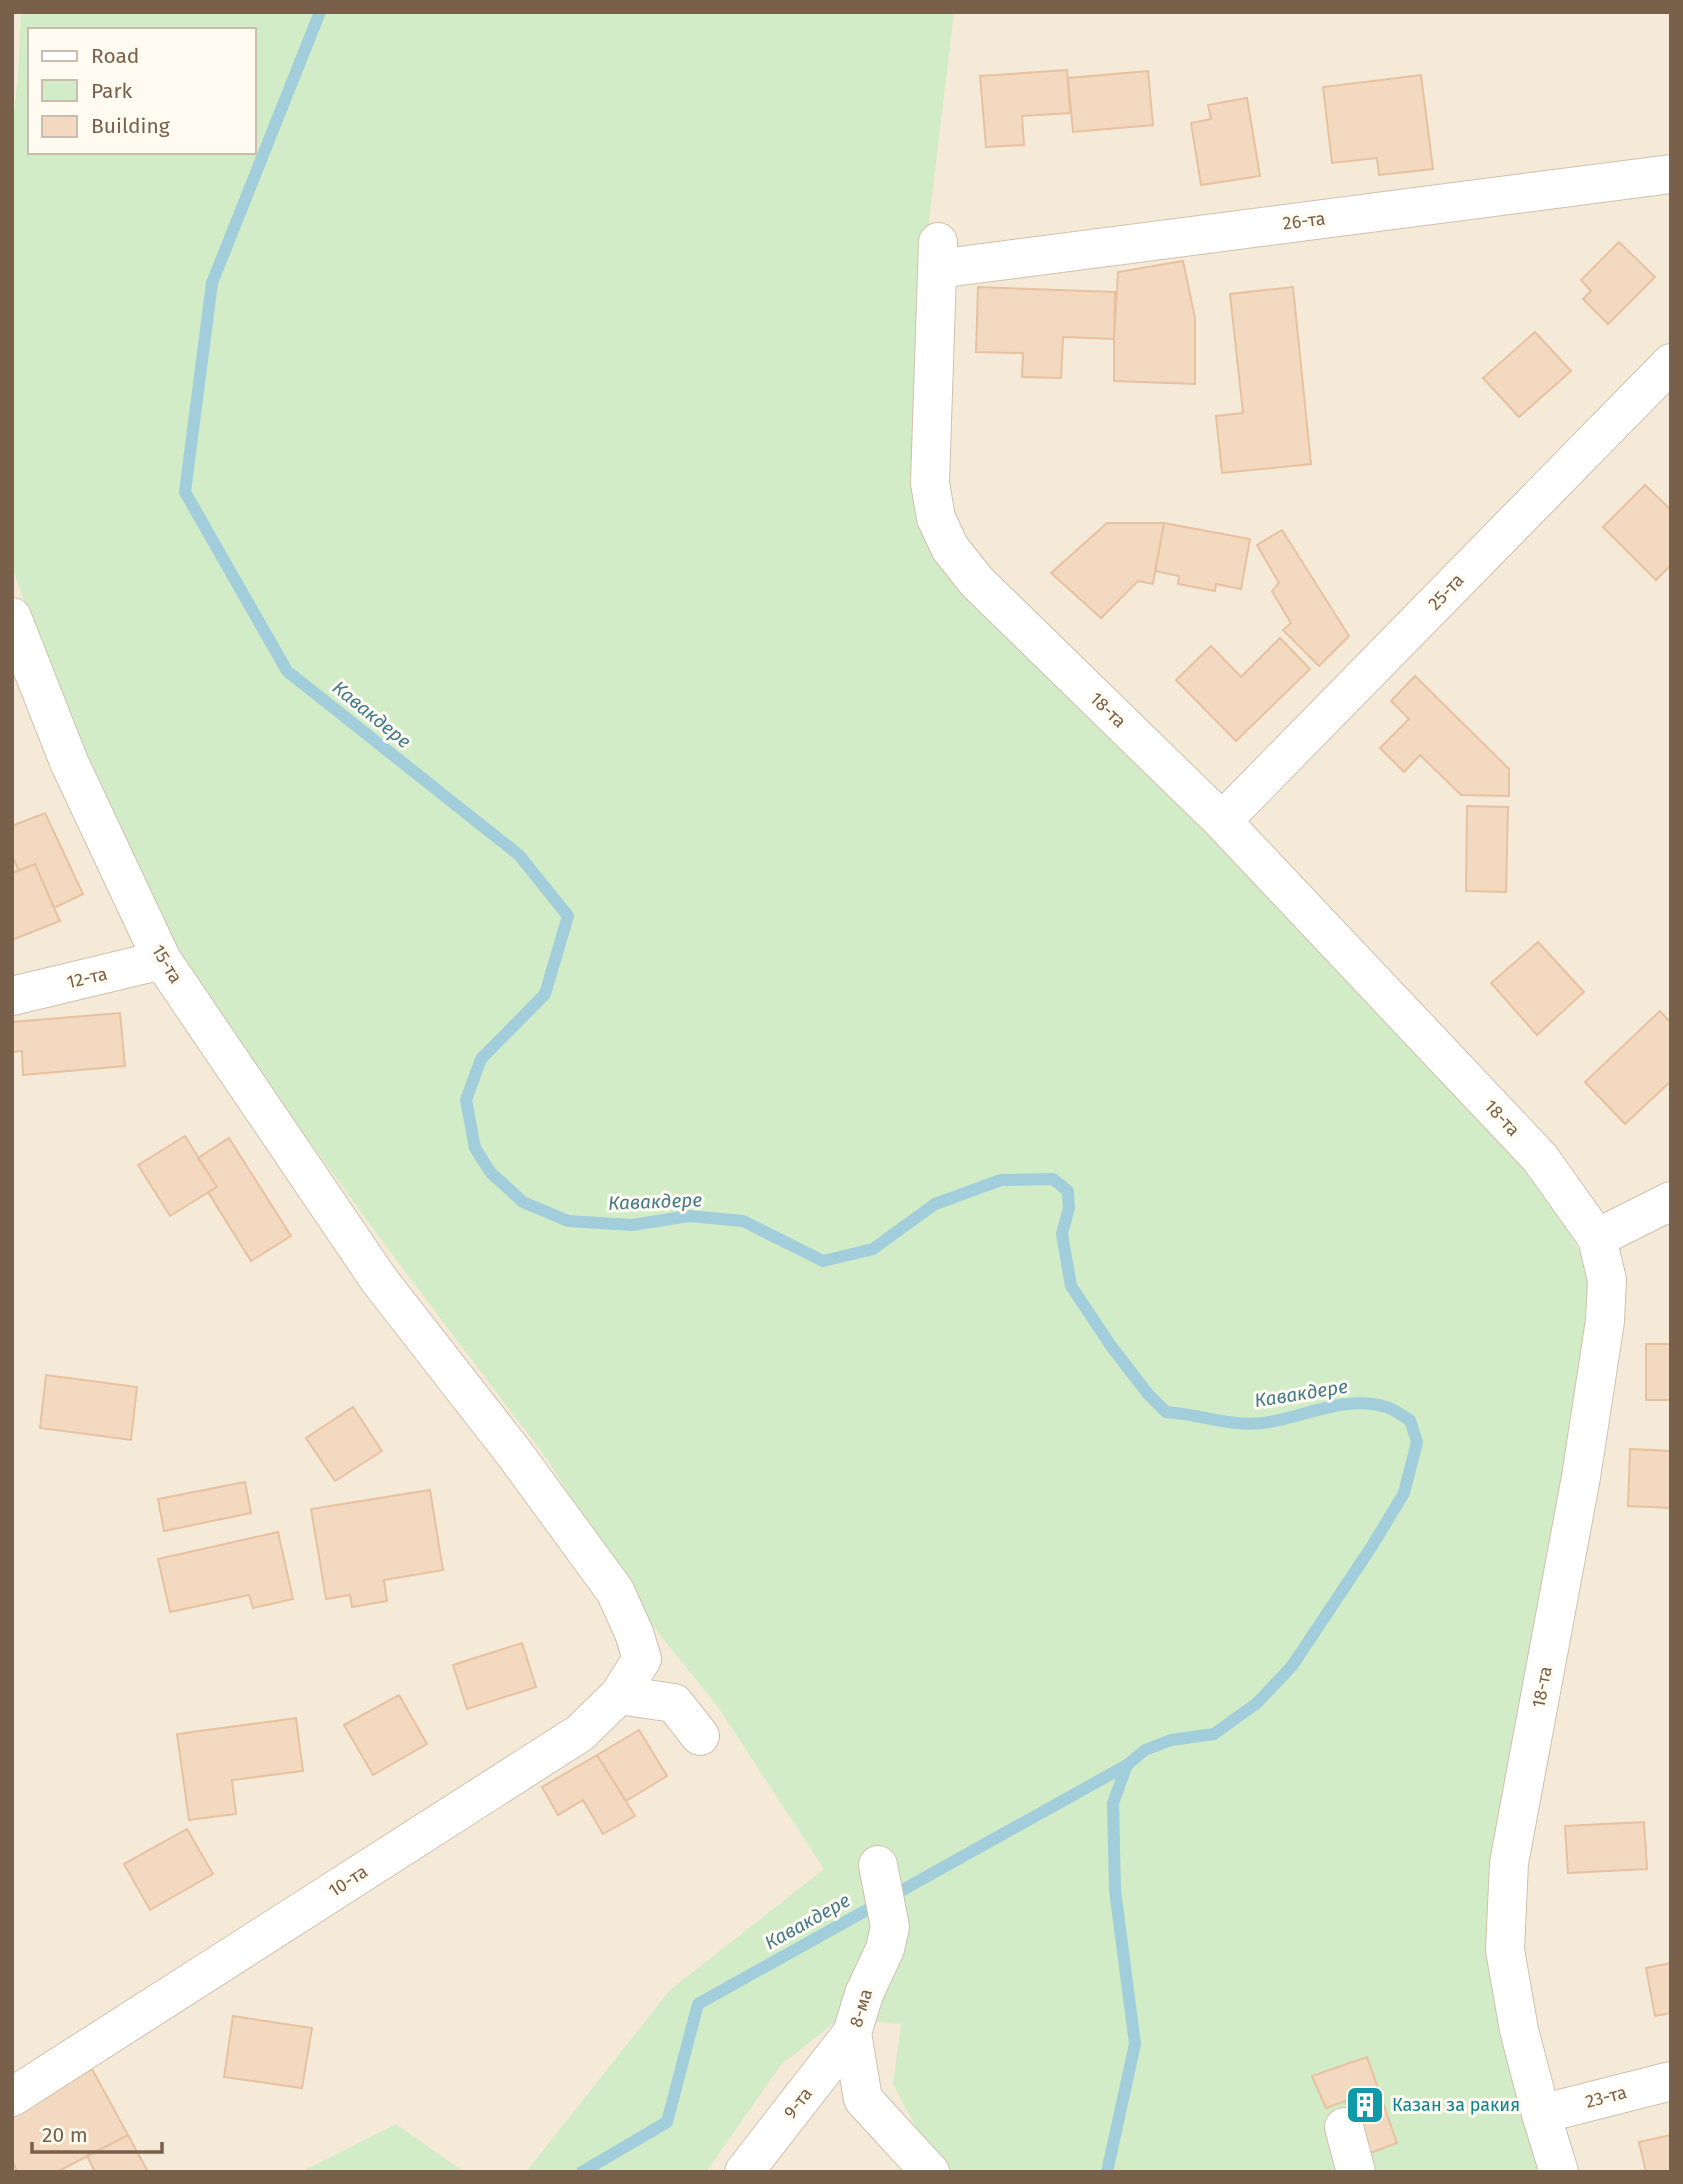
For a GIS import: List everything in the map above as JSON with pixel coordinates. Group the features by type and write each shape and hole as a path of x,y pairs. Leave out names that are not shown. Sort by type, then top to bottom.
{"street":[{"name":"26-та","path":"937,255 1671,174"},
{"name":"18-та","path":"937,255 930,483 936,518 950,548 977,582 1222,821 1540,1157 1597,1238 1607,1280 1605,1321 1581,1477 1509,1863 1505,1950 1519,2030 1559,2172"},
{"name":"25-та","path":"1222,821 1671,363"},
{"name":"15-та","path":"12,617 69,762 162,960 379,1280 514,1453 615,1591 634,1633"},
{"name":"12-та","path":"12,996 162,960"},
{"path":"1597,1238 1671,1201"},
{"name":"10-та","path":"12,2097 580,1733 619,1695 642,1659 634,1633"},
{"path":"619,1695 674,1703 700,1735"},
{"name":"8-ма","path":"878,1865 890,1927 885,1949 864,1994 852,2033 863,2099 930,2172"},
{"name":"9-та","path":"744,2172 852,2033"},
{"name":"23-та","path":"1541,2113 1671,2081"},
{"path":"1344,2127 1356,2172"}],"shaded area":[{"path":"12,12 1671,12 1671,2172 12,2172"}],"green space":[{"path":"21,12 954,12 927,238 923,520 1479,1113 1555,1205 1587,1266 1590,1342 1489,1874 1489,1944 1541,2172 951,2172 922,2139 893,2084 901,2024 840,2018 781,2065 706,2172 526,2172 670,1990 824,1869 718,1707 652,1625 547,1459 388,1249 178,962 79,758 12,566 12,129"},
{"path":"396,2124 464,2172 301,2172"}],"building":[{"path":"1067,70 1070,113 1022,116 1024,145 986,147 980,76"},
{"path":"1148,71 1153,125 1073,132 1068,78"},
{"path":"1421,75 1433,169 1379,175 1377,158 1332,163 1323,87"},
{"path":"1247,98 1260,176 1201,185 1191,123 1211,119 1208,105"},
{"path":"1619,242 1655,277 1608,324 1583,299 1591,291 1581,280"},
{"path":"1183,261 1195,318 1195,384 1114,381 1118,272"},
{"path":"978,287 1115,292 1114,339 1063,337 1061,378 1022,377 1023,353 976,352"},
{"path":"1293,287 1311,464 1222,473 1216,416 1243,413 1230,294"},
{"path":"1535,332 1571,371 1519,417 1483,378"},
{"path":"1645,485 1671,510 1671,565 1656,580 1603,527"},
{"path":"1107,523 1164,523 1153,584 1138,581 1101,618 1051,573"},
{"path":"1164,523 1250,539 1241,589 1216,584 1215,591 1178,584 1179,576 1155,571"},
{"path":"1282,530 1349,636 1319,666 1283,630 1291,623 1272,591 1279,583 1257,545"},
{"path":"1280,638 1310,669 1236,741 1176,680 1211,646 1241,677"},
{"path":"1415,676 1509,769 1509,796 1461,795 1420,755 1404,772 1380,748 1409,719 1391,701"},
{"path":"1467,806 1508,807 1506,892 1466,891"},
{"path":"45,813 83,894 54,908 35,864 19,871 12,856 12,826"},
{"path":"35,864 60,921 12,940 12,873"},
{"path":"1538,942 1584,992 1537,1035 1491,983"},
{"path":"1660,1011 1671,1023 1671,1081 1625,1124 1585,1082"},
{"path":"120,1013 125,1066 23,1075 22,1051 12,1052 12,1022"},
{"path":"185,1136 217,1187 170,1216 138,1165"},
{"path":"229,1138 291,1236 251,1261 208,1192 217,1187 198,1158"},
{"path":"1646,1344 1671,1344 1671,1400 1646,1400"},
{"path":"46,1375 137,1387 131,1440 40,1428"},
{"path":"353,1407 382,1451 335,1481 306,1438"},
{"path":"1630,1449 1671,1451 1671,1508 1628,1506"},
{"path":"245,1482 251,1513 164,1531 158,1499"},
{"path":"430,1490 443,1570 384,1580 387,1601 352,1607 350,1595 326,1599 311,1509"},
{"path":"278,1532 293,1599 253,1608 249,1595 170,1612 158,1559"},
{"path":"522,1643 536,1687 467,1709 453,1665"},
{"path":"399,1695 427,1744 373,1775 344,1725"},
{"path":"296,1718 303,1771 232,1780 236,1814 189,1820 177,1734"},
{"path":"639,1730 667,1776 626,1801 597,1755"},
{"path":"597,1755 635,1816 603,1834 583,1800 558,1815 542,1787"},
{"path":"1644,1822 1647,1869 1568,1873 1565,1826"},
{"path":"187,1829 213,1874 150,1910 124,1864"},
{"path":"1671,1963 1671,2013 1655,2016 1646,1968"},
{"path":"233,2016 312,2028 302,2088 224,2077"},
{"name":"Казан за ракия","path":"1367,2057 1397,2143 1365,2155 1345,2101 1326,2108 1312,2076"},
{"path":"92,2069 128,2135 57,2172 17,2172 12,2160 12,2113"},
{"path":"128,2135 148,2172 95,2172 87,2156"},
{"path":"1671,2135 1671,2172 1646,2172 1639,2142"}],"waterway":[{"name":"Кавакдере","path":"320,12 212,283 185,492 287,671 519,855 568,916 545,994 481,1059 466,1100 475,1148 491,1173 523,1202 568,1221 632,1225 689,1216 743,1221 823,1261 873,1249 935,1204 1001,1180 1053,1179 1068,1191 1069,1208 1062,1234 1071,1286 1111,1346 1148,1394 1166,1412 1251,1424 1355,1403 1389,1408 1410,1420 1417,1442 1404,1493 1292,1666 1257,1703 1214,1734 1171,1740 1145,1750 1127,1765 1113,1803 1115,1890 1135,2044 1107,2172"},
{"name":"Кавакдере","path":"582,2172 667,2122 698,2004 1127,1765"}],"place":[{"name":"Казан за ракия","path":"1365,2105"}]}
